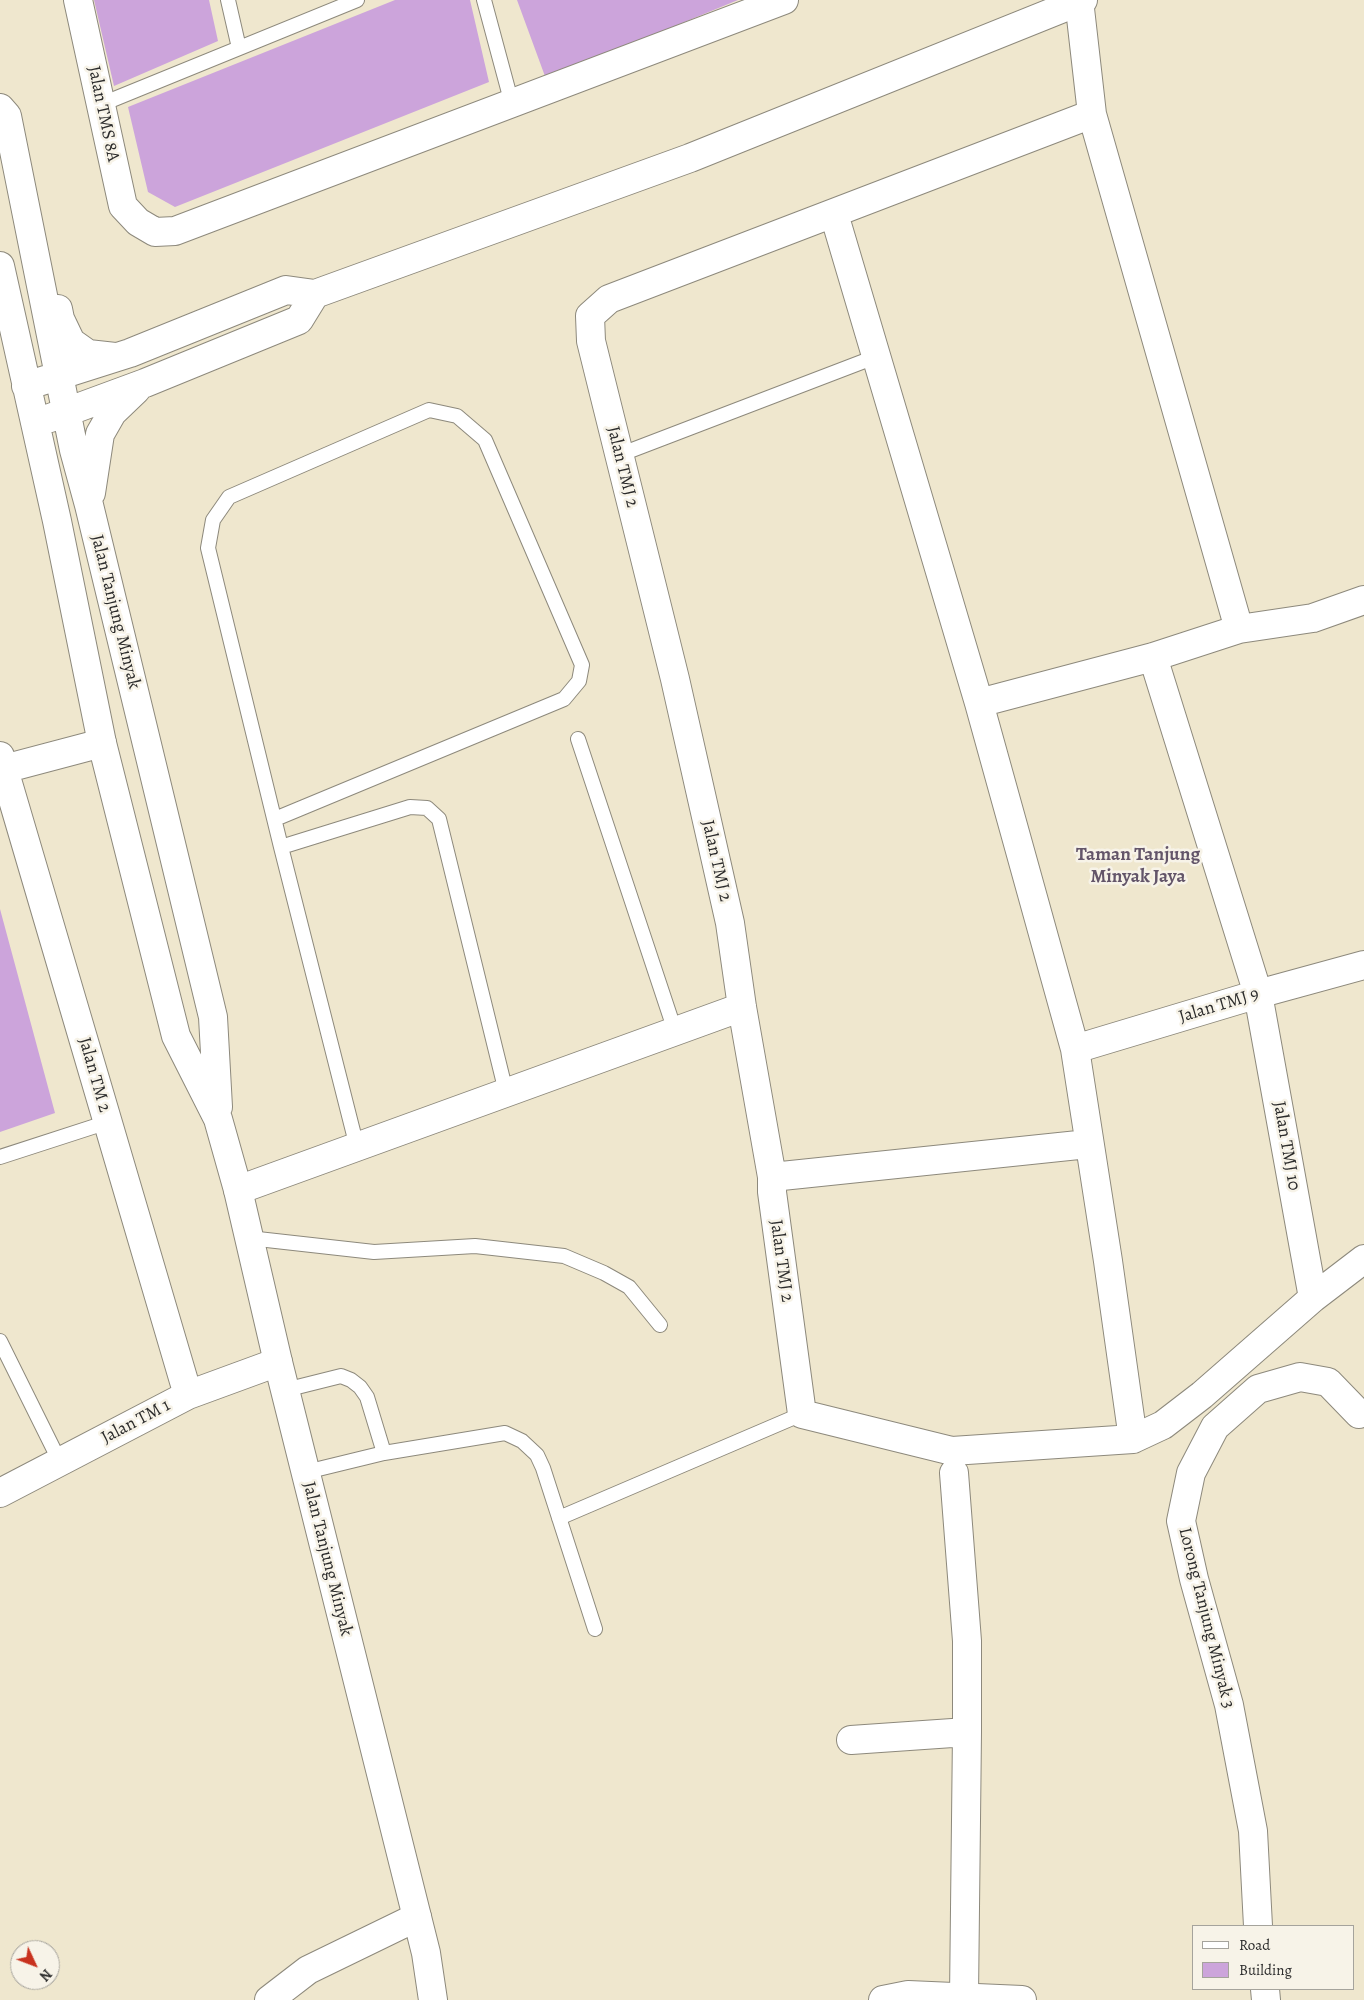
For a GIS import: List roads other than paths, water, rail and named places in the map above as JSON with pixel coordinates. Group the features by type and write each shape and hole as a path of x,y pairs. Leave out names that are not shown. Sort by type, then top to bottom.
{"street":[{"name":"Jalan TMS 8A","path":"78,0 123,206 138,222 155,232 175,231 512,104"},
{"path":"512,104 784,0"},
{"path":"26,386 130,353 286,290 315,294 690,158 1080,1 1092,114 1238,629"},
{"name":"Jalan Tanjung Minyak","path":"0,108 7,116 74,450 213,1017 218,1119"},
{"path":"1092,114 834,214 979,703 1074,1049 1108,1261 1133,1440"},
{"name":"Jalan TMJ 2","path":"802,1414 772,1192 772,1177 742,1007 730,924 676,678 591,341 590,316 609,299 834,214"},
{"path":"28,222 48,252 60,319 70,342 88,354 112,358 130,353"},
{"name":"Jalan Tanjung Minyak","path":"0,266 57,521 102,743 176,1036 218,1119 238,1190 278,1362 426,1953 433,2000"},
{"path":"34,424 145,383 299,320 315,294"},
{"path":"89,506 100,434 112,413 145,383"},
{"path":"979,703 1153,657 1238,629 1312,618 1364,600"},
{"name":"Jalan TMJ 10","path":"1153,657 1258,994 1313,1298"},
{"path":"1,765 102,743"},
{"name":"Jalan TM 2","path":"1,765 188,1395"},
{"name":"Jalan TMJ 9","path":"1074,1049 1258,994 1364,965"},
{"path":"238,1190 742,1007"},
{"path":"772,1177 1088,1144"},
{"path":"802,1414 952,1451 1133,1440 1163,1424 1202,1395 1313,1298 1364,1259"},
{"name":"Jalan TM 1","path":"0,1493 188,1395 278,1362"},
{"name":"Lorong Tanjung Minyak 3","path":"1258,1925 1253,1831 1229,1706 1194,1580 1181,1521 1191,1473 1215,1427 1258,1389 1300,1377 1328,1382 1359,1414"},
{"path":"954,1472 966,1641 967,1732 964,1997"},
{"path":"851,1740 967,1732"},
{"path":"269,2000 308,1970 417,1917"},
{"path":"883,2000 908,1995 1022,2000"}],"lane":[{"path":"228,0 239,48"},
{"path":"102,104 357,0"},
{"path":"484,0 512,104"},
{"path":"619,455 875,357"},
{"path":"275,820 564,699 579,681 582,666 485,440 457,416 429,410 229,497 213,520 208,548 281,847 356,1147"},
{"path":"578,739 675,1031"},
{"path":"281,847 410,807 427,808 439,819 506,1092"},
{"path":"0,1157 108,1122"},
{"path":"249,1238 374,1252 474,1246 564,1256 604,1273 629,1287 660,1325"},
{"path":"0,1341 60,1462"},
{"path":"285,1390 341,1376 351,1380 360,1387 367,1397 384,1453"},
{"path":"559,1518 802,1414"},
{"path":"306,1472 384,1453 505,1433 522,1441 537,1455 595,1629"}],"district":[{"name":"Taman Tanjung Minyak Jaya","path":"1138,866"}]}
